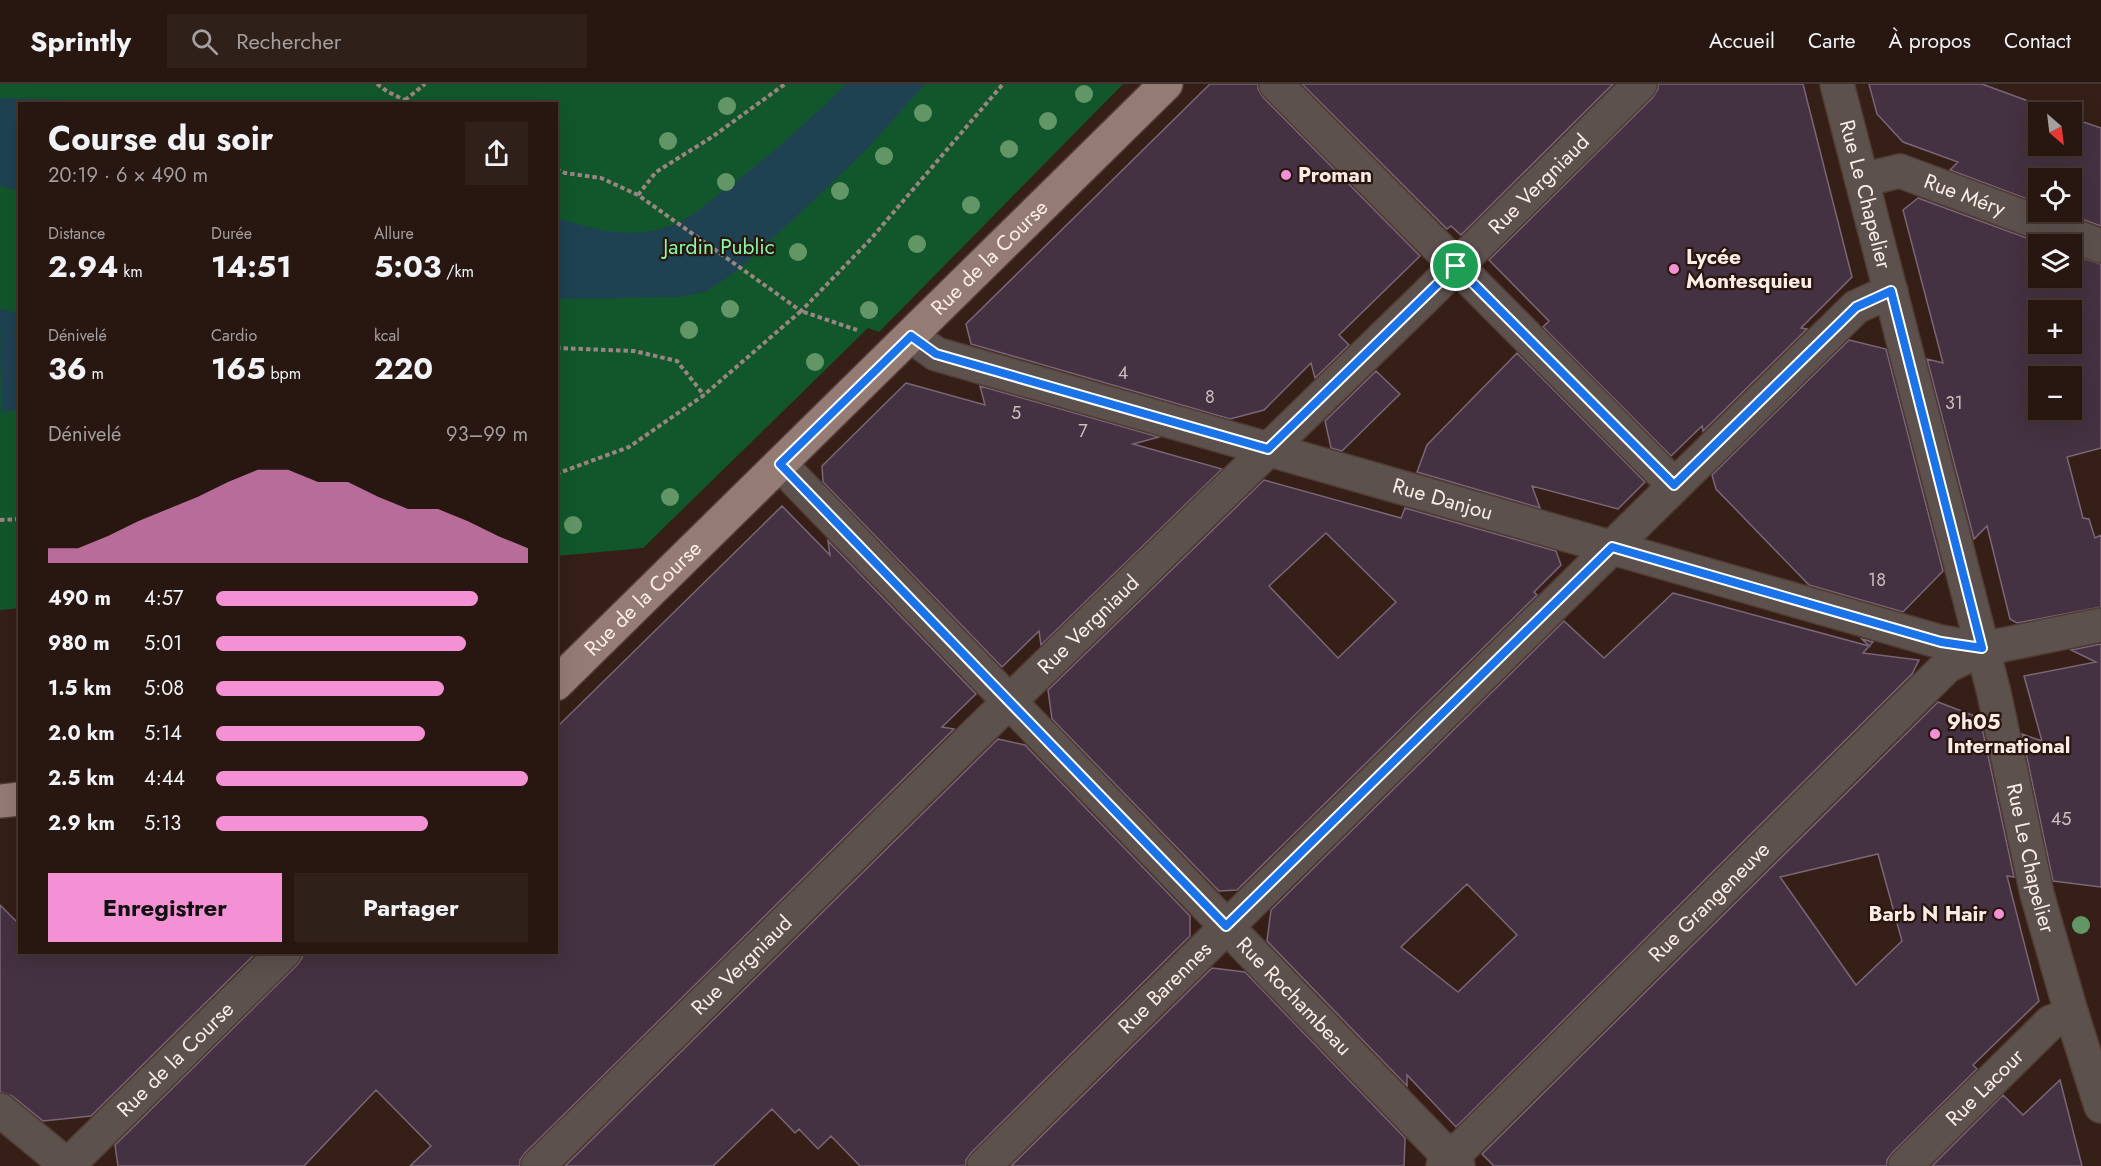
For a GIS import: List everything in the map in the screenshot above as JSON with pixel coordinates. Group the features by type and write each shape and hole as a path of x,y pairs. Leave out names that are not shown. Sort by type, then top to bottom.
{"main road":[{"name":"Rue de la Course","path":"558,682 1166,84"},
{"path":"0,801 18,799"}],"street":[{"path":"1276,84 1674,485"},
{"name":"Rue Vergniaud","path":"538,1166 1640,84"},
{"name":"Rue Le Chapelier","path":"1837,84 1994,693 2037,894 2101,1106"},
{"name":"Rue Méry","path":"1862,180 1900,171 2101,246"},
{"name":"Rue Barennes","path":"984,1166 1856,307 1891,291"},
{"name":"Rue Danjou","path":"911,336 936,354 1941,642 1982,648"},
{"name":"Rue Rochambeau","path":"780,464 1226,926 1451,1163"},
{"path":"1982,648 2101,625"},
{"name":"Rue Grangeneuve","path":"1451,1163 1947,666 1982,648"},
{"name":"Rue de la Course","path":"67,1166 282,954"},
{"name":"Rue Lacour","path":"1905,1166 2051,1022 2072,1015"},
{"path":"0,1110 67,1166"}],"path":[{"path":"377,84 409,102"},
{"path":"405,100 425,84"},
{"path":"638,195 656,172 712,137 785,84"},
{"path":"558,473 629,447 704,394 801,311 869,241 1003,84"},
{"path":"558,170 601,178 638,195 801,311 864,333"},
{"path":"558,348 634,351 677,361 704,394"},
{"path":"0,520 18,519"}],"green space":[{"name":"Jardin Public","path":"0,84 1123,84 879,332 868,328 643,548 558,556 558,102 18,102 18,608 0,610"}],"water":[{"path":"846,84 925,84 867,149 811,203 748,261 705,292 680,297 558,299 558,218 596,229 623,233 650,231 680,222 702,208 801,127"},
{"path":"0,98 134,102 18,102 18,191 0,186"},
{"path":"0,309 18,313 18,410 1,412"}],"building":[{"path":"1210,84 1258,84 1263,97 1420,256 1339,335 1349,345 1315,378 1311,363 1264,410 1230,419 971,344 966,324"},
{"path":"1302,84 1613,84 1461,235 1451,226 1447,229"},
{"name":"Lycée Montesquieu","path":"1658,84 1803,84 1852,277 1801,328 1807,329 1703,431 1702,426 1671,456 1543,327 1549,321 1489,260 1653,97"},
{"path":"1869,84 1982,84 2031,102 2028,102 2028,156 2082,156 2082,121 2101,128 2101,226 2082,219 2082,168 2028,168 2028,199 1950,170 1958,162 1903,142 1877,114"},
{"path":"1918,198 2028,238 2028,288 2082,288 2082,258 2101,264 2101,448 2067,457 2083,518 2089,519 2095,538 2101,535 2101,607 2017,623 2010,619 1987,526 1974,539 1927,359 1943,363 1903,210"},
{"path":"1849,340 1886,349 1943,571 1903,612 1809,585 1716,489 1712,475"},
{"path":"1517,353 1645,482 1618,509 1532,486 1540,508 1417,472 1427,445"},
{"path":"1376,371 1400,394 1342,451 1331,448 1325,421"},
{"path":"906,383 985,405 980,386 1159,437 1133,444 1222,469 1041,645 1039,631 1002,667 823,482 822,466"},
{"path":"1264,480 1401,518 1405,508 1556,551 1561,565 1534,592 1537,595 1237,890 1219,891 1052,719 1048,690","holes":["1326,533 1396,602 1338,658 1269,586"]},
{"path":"782,506 830,555 828,541 976,694 942,727 954,729 525,1153 520,1160 520,1166 410,1166 431,1146 376,1090 304,1166 118,1166 115,1145 297,965 302,954 558,954 558,726"},
{"path":"1673,593 1869,646 1862,639 1873,642 1863,653 1919,660 1912,674 1456,1127 1407,1075 1407,1086 1267,941 1271,910 1564,621 1604,658","holes":["1467,884 1517,935 1458,992 1401,947"]},
{"path":"2101,644 2101,887 2053,881 2022,734 2042,741 2024,676 2096,662 2071,650"},
{"path":"1938,702 1980,718 2014,877 2007,876 2039,1001 1973,1065 1977,1069 1892,1153 1887,1160 1887,1166 1494,1166 1482,1154","holes":["1878,854 1902,941 1856,985 1780,877"]},
{"path":"998,739 1025,745 1190,916 1190,936 971,1153 966,1160 966,1166 860,1166 831,1136 818,1149 799,1129 795,1133 772,1109 713,1166 565,1166"},
{"path":"0,905 18,923 18,954 255,954 91,1116 43,1121 12,1096 0,1092"},
{"path":"1212,968 1245,972 1405,1138 1404,1166 1011,1166"},
{"path":"2060,1080 2082,1166 1932,1166 2003,1095 2023,1115"}],"place":[{"name":"Proman","path":"1286,175"},
{"name":"Lycée Montesquieu","path":"1674,269"},
{"name":"9h05 International","path":"1935,734"},
{"name":"Barb N Hair","path":"1999,914"}],"route":[{"path":"1456,266 1674,485 1856,307 1891,291 1982,648 1941,642 1612,547 1226,926 780,464 911,336 936,354 1268,449 1456,266"}]}
